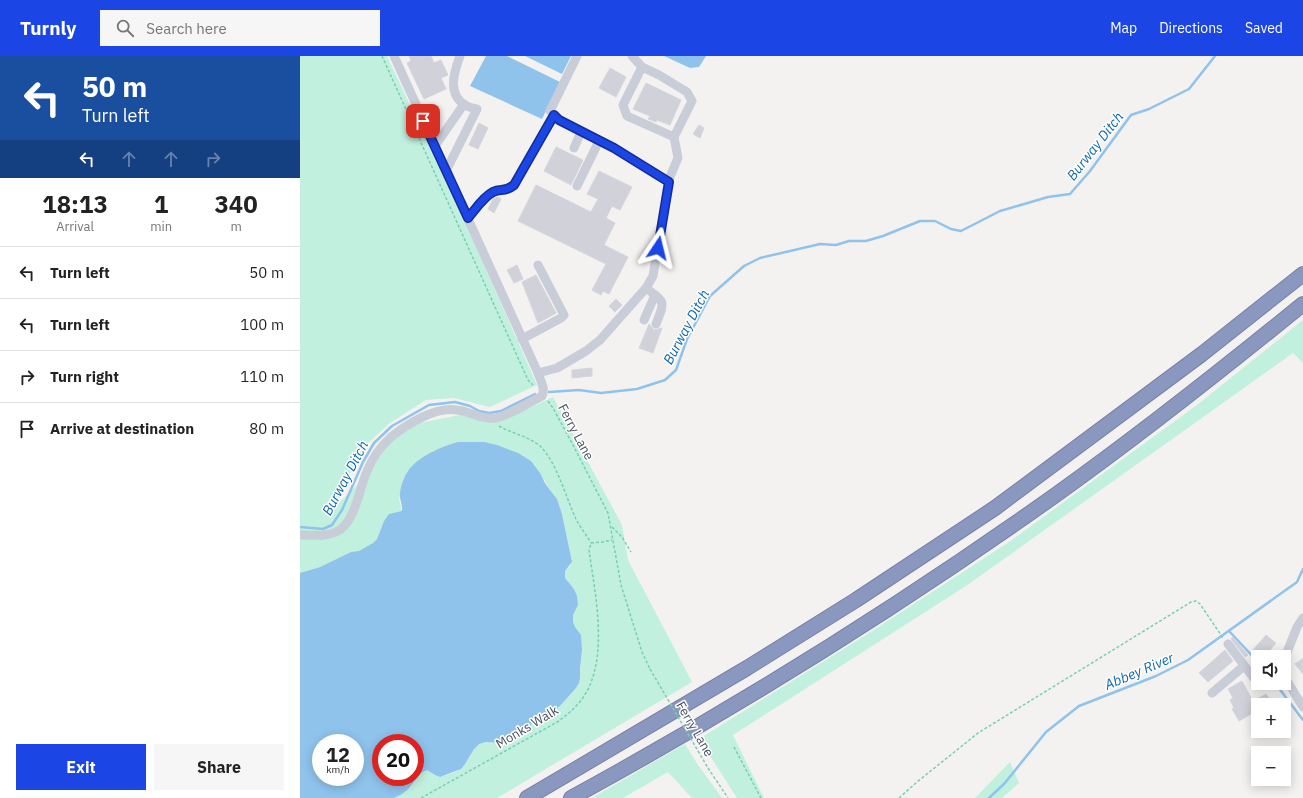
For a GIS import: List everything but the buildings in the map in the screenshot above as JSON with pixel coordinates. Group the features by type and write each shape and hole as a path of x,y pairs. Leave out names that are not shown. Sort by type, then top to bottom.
{"highway":[{"path":"526,798 748,668 856,600 995,508 1202,354 1303,274"},
{"path":"571,798 648,755 788,672 954,565 1077,479 1176,404 1303,304"}],"street":[{"path":"300,535 327,535 337,532 344,527 350,520 367,471 378,452 390,438 400,431 440,410 456,409 485,417 496,418 542,396 544,389 394,56"},
{"path":"446,171 477,109 464,104 458,99 453,88 453,78 460,56"},
{"path":"577,56 550,111 559,120 614,148 669,182"},
{"path":"538,373 557,368 600,340 646,288 653,276 669,182 678,158 674,137 692,101 686,92 660,75 642,67 632,56"},
{"path":"642,67 623,105 627,116 674,137"},
{"path":"435,146 464,104"},
{"path":"468,218 485,198 494,192 508,190 514,185 554,115"},
{"path":"574,148 581,132"},
{"path":"577,186 599,141"},
{"path":"522,339 561,318 564,314 538,265"},
{"path":"646,288 662,300 663,306 656,324"},
{"path":"644,320 655,295"},
{"path":"1288,650 1297,627 1303,618"},
{"path":"1228,644 1251,675"},
{"path":"1212,693 1244,666"},
{"path":"1291,689 1303,707"}],"path":[{"name":"Ferry Lane","path":"382,56 528,380 553,408 608,513 621,585 642,652 650,670 708,768 728,798"},
{"path":"496,418 498,424 509,431 527,437 541,447 554,466 576,519 592,543 612,540"},
{"path":"611,527 622,537 631,552"},
{"name":"Monks Walk","path":"421,798 559,721 578,705 585,694 597,664 599,644 597,612 589,550 592,543"},
{"path":"899,798 978,733 1191,602 1200,604 1218,631"},
{"path":"734,748 761,798"}],"green space":[{"path":"300,56 387,56 469,231 537,385 490,407 454,398 426,400 390,423 366,445 334,508 369,473 391,440 419,423 460,415 504,420 553,397 622,525 628,560 692,682 497,798 394,798 411,786 424,786 424,770 440,776 455,772 464,766 475,747 479,744 485,742 503,742 523,727 538,723 560,706 579,683 582,650 573,622 573,615 578,605 574,589 565,578 565,571 571,565 562,514 557,499 546,485 545,480 423,458 413,465 407,472 399,499 402,511 399,513 391,513 384,521 377,539 373,543 359,551 351,552 320,567 300,573"},
{"path":"1303,320 1303,363 1293,353 966,586 733,735 764,798 737,798 699,739 866,635 1009,542 1197,405"},
{"path":"685,744 722,798 692,798 668,772 623,798 592,798"},
{"path":"1010,762 1019,783 1002,798 975,798"}],"water":[{"path":"486,56 507,56 560,82 542,119 470,86"},
{"path":"525,56 571,56 562,74"},
{"path":"664,56 706,56 699,67 690,68"},
{"path":"458,442 484,442 518,453 531,461 557,499 562,514 572,562 565,571 565,578 574,589 577,596 578,605 573,615 573,622 581,635 582,650 579,683 560,706 540,723 534,723 502,743 486,742 479,744 461,769 440,777 427,770 424,772 424,734 372,734 372,786 411,786 402,794 394,798 300,798 300,573 320,567 351,552 359,551 373,543 377,539 384,521 389,514 402,511 400,495 401,489 404,478 410,468 417,461 441,448"}],"waterway":[{"name":"Burway Ditch","path":"549,392 579,390 601,393 637,389 665,380 676,370 687,339 710,296 744,266 760,258 820,244 836,245 849,241 866,241 883,236 920,221 935,221 951,229 961,231 1000,211 1048,197 1070,194 1090,171 1131,115 1149,109 1189,89 1215,56"},
{"name":"Burway Ditch","path":"300,527 323,529 332,525 342,510 363,462 374,443 392,426 429,405 455,402 489,413 501,411 535,394"},
{"name":"Abbey River","path":"989,798 1004,784 1046,732 1079,706 1156,676 1188,660 1297,582 1303,569"},
{"path":"1229,631 1251,655"},
{"path":"1280,690 1303,720"}],"route":[{"path":"423,121 468,218 485,198 494,192 508,190 514,185 554,115 559,120 614,148 669,182 658,248"}]}
